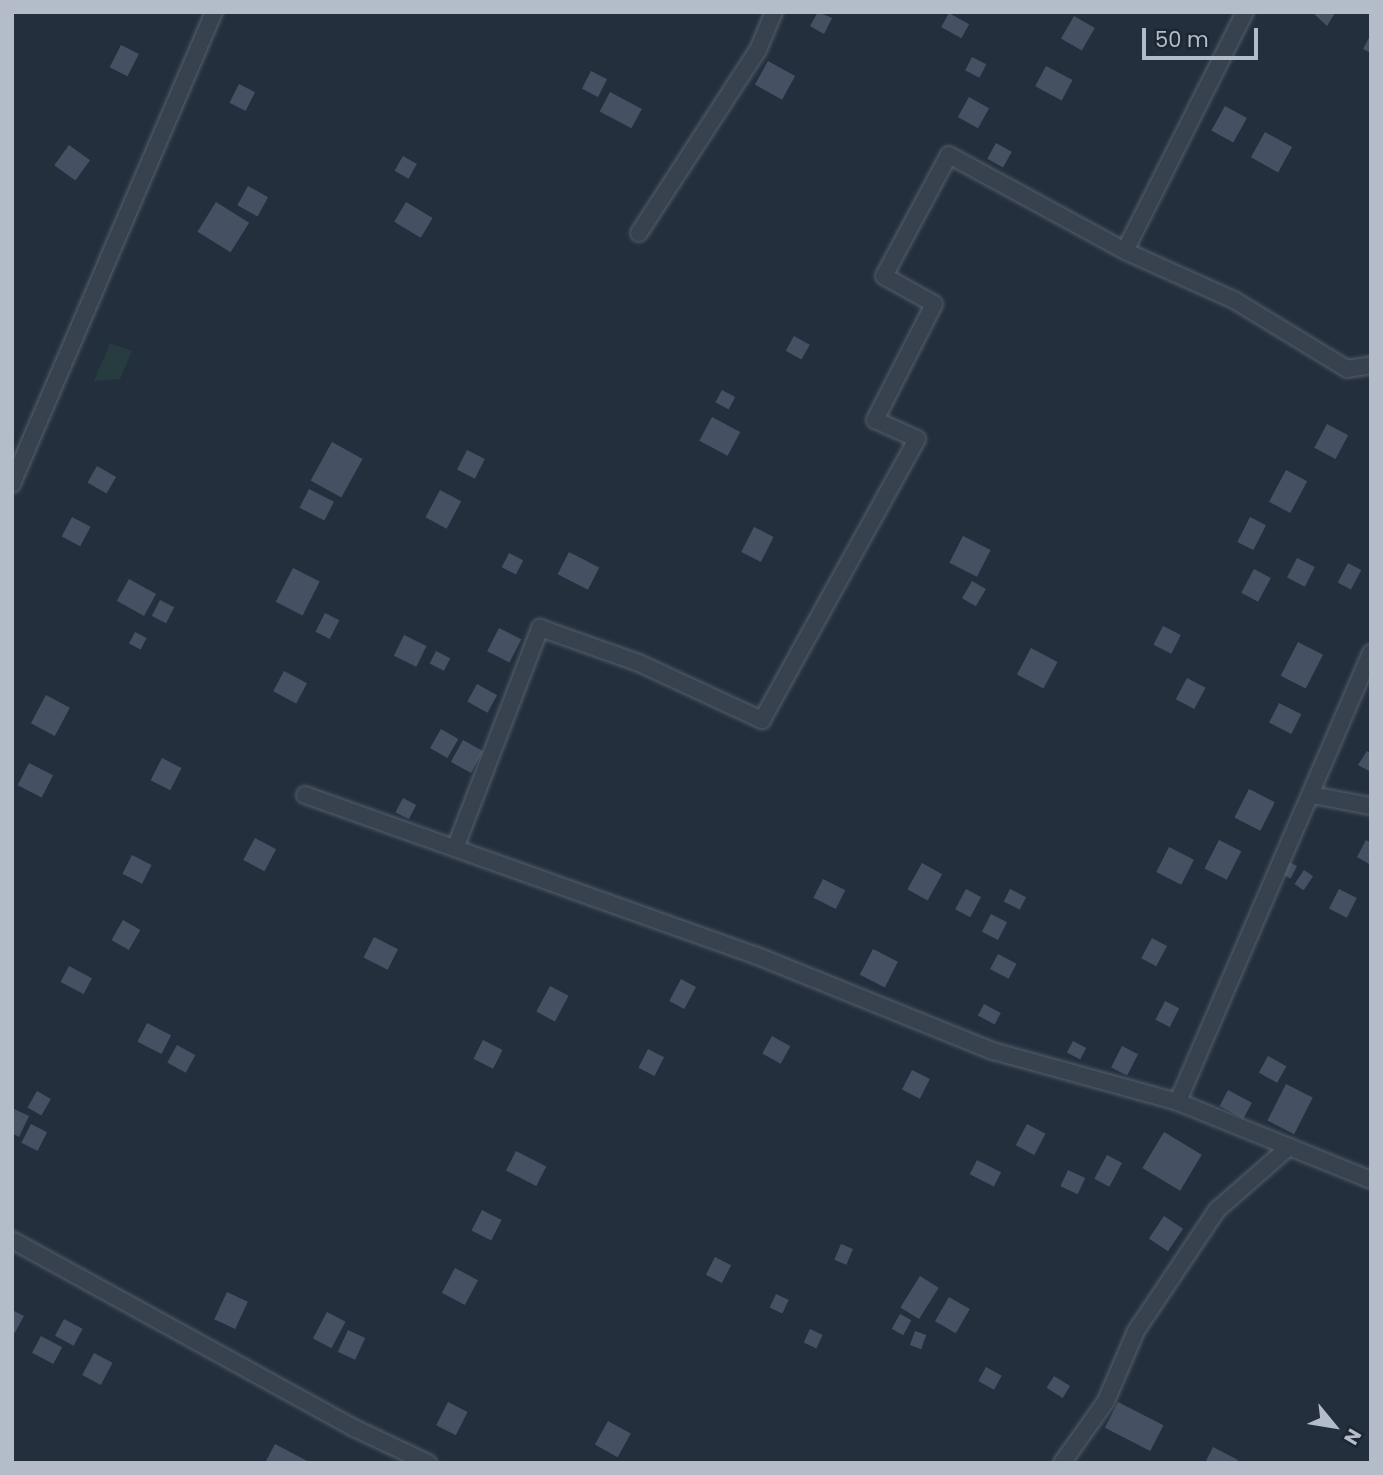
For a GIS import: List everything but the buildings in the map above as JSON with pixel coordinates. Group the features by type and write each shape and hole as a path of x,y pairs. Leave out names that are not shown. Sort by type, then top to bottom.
{"street":[{"path":"12,484 214,12"},
{"path":"639,233 758,50 774,12"},
{"path":"1125,251 1245,12"},
{"path":"456,846 540,628 639,663 762,720 917,439 875,420 933,304 884,276 949,155 1125,251 1234,300 1347,369 1371,365"},
{"path":"1178,1102 1371,653"},
{"path":"305,795 456,846 755,955 993,1051 1178,1102 1371,1180"},
{"path":"1312,795 1371,806"},
{"path":"1062,1463 1106,1401 1136,1331 1217,1210 1289,1147"},
{"path":"12,1240 428,1463"}],"green space":[{"path":"110,343 132,351 120,379 94,381"}]}
